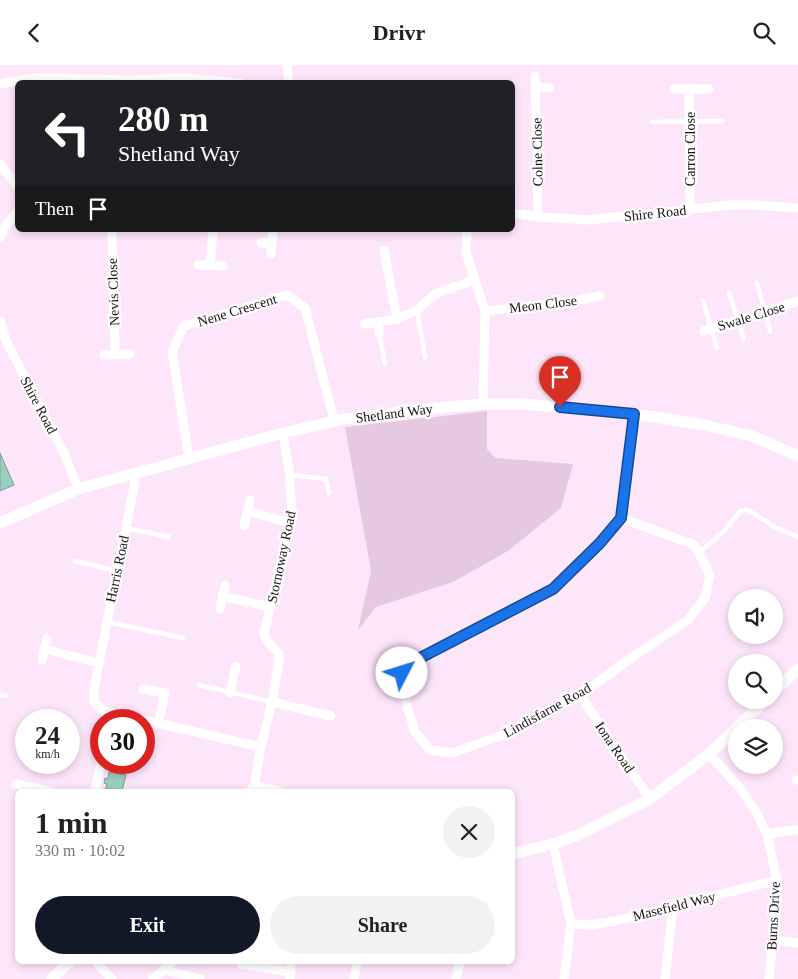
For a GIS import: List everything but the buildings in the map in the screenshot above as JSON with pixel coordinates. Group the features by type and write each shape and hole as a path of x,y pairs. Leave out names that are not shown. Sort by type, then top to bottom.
{"street":[{"path":"287,65 289,80"},
{"name":"Colne Close","path":"535,76 538,217"},
{"path":"23,80 34,78 133,80 182,78 206,80"},
{"path":"0,84 15,81"},
{"path":"536,87 549,88"},
{"path":"674,89 709,89"},
{"name":"Carron Close","path":"689,89 690,209"},
{"path":"0,164 15,183"},
{"name":"Shire Road","path":"515,213 538,217 589,220 653,215 729,205 798,209"},
{"path":"0,237 15,214"},
{"name":"Nevis Close","path":"112,232 115,355"},
{"path":"210,265 213,232"},
{"path":"271,254 273,232"},
{"path":"467,232 466,252 485,311 483,403"},
{"path":"261,243 272,244"},
{"path":"384,250 397,319"},
{"path":"198,265 223,266"},
{"path":"364,324 397,319 417,310 435,294 474,280"},
{"name":"Nene Crescent","path":"189,458 172,352 184,326 287,295 304,308 334,421"},
{"name":"Meon Close","path":"485,311 568,302 600,296"},
{"name":"Swale Close","path":"708,330 798,301"},
{"name":"Shire Road","path":"0,321 6,341 64,455 78,489"},
{"path":"378,322 379,333"},
{"path":"104,355 130,354"},
{"name":"Shetland Way","path":"0,523 78,489 283,433 334,421 483,403 523,404 634,414 700,424 752,436 798,456"},
{"path":"621,518 634,414"},
{"name":"Stornoway Road","path":"252,789 280,661 279,654 267,641 264,634 292,514 290,475 283,433"},
{"name":"Harris Road","path":"101,709 94,702 94,689 135,482 133,474"},
{"path":"244,526 250,500"},
{"path":"247,511 290,523"},
{"name":"Lindisfarne Road","path":"621,518 695,545 699,553 710,575 705,598 688,619 580,695 514,731 452,753 430,750 415,732 407,706 402,673 420,658 553,589 600,543 621,518"},
{"path":"220,609 225,585"},
{"path":"222,596 270,607"},
{"path":"42,660 47,639"},
{"path":"44,649 99,663"},
{"path":"230,693 236,666"},
{"path":"783,684 798,669"},
{"path":"143,689 164,693 158,724"},
{"name":"Iona Road","path":"580,695 650,799"},
{"path":"272,702 331,715"},
{"path":"746,719 757,709"},
{"path":"318,723 320,713"},
{"name":"Harris Road","path":"155,723 260,747"},
{"path":"515,854 578,835 650,799 728,736"},
{"name":"Burns Drive","path":"708,754 739,787 756,812 767,835 777,880 777,899 769,979"},
{"path":"95,789 99,774"},
{"path":"16,784 40,789"},
{"path":"767,835 798,830"},
{"path":"553,844 571,924 564,979"},
{"name":"Masefield Way","path":"571,924 591,925 614,921 777,880"},
{"path":"665,979 673,905"},
{"path":"773,940 798,943"},
{"path":"52,979 67,964"},
{"path":"98,964 112,979"},
{"path":"153,979 171,964"},
{"path":"241,964 290,976"},
{"path":"354,979 357,964"},
{"path":"456,979 459,964"},
{"path":"165,970 200,979"}],"lane":[{"path":"652,122 722,121"},
{"path":"757,283 770,331"},
{"path":"730,293 744,339"},
{"path":"703,301 708,330 717,348"},
{"path":"417,310 424,357"},
{"path":"379,333 385,363"},
{"path":"290,475 326,479 329,493"},
{"path":"699,553 726,529 740,511 744,510 748,510 775,527 798,537"},
{"path":"126,528 169,537"},
{"path":"75,561 117,571"},
{"path":"106,622 183,637"},
{"path":"199,685 272,702"},
{"path":"0,695 6,696"}],"shaded area":[{"path":"487,411 487,449 495,458 573,464 561,508 508,551 453,582 376,607 358,630 371,571 345,427"}],"route":[{"path":"402,673 420,658 553,589 600,543 621,518 634,414 560,407"}]}
